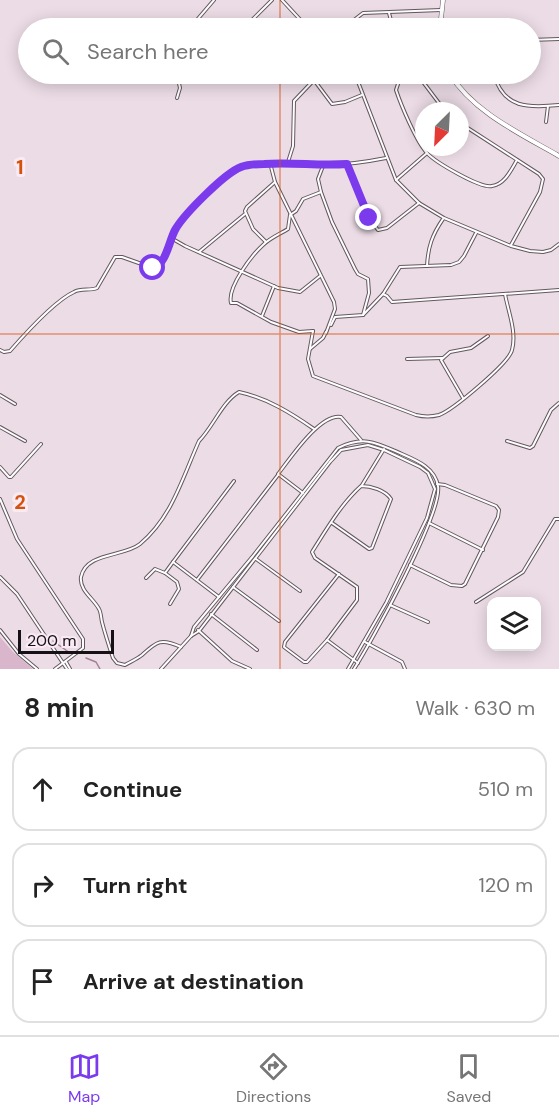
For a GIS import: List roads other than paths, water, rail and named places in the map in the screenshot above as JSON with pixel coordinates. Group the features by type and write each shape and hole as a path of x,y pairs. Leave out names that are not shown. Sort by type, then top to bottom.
{"main road":[{"path":"441,18 443,0"},
{"path":"457,84 481,107 559,156"}],"street":[{"path":"199,18 214,0"},
{"path":"254,18 272,0"},
{"path":"282,0 299,18"},
{"path":"357,18 363,14 441,10"},
{"path":"389,12 390,18"},
{"path":"541,40 559,39"},
{"path":"177,98 179,84"},
{"path":"288,162 293,146 294,101 310,84"},
{"path":"317,84 330,103 334,105 362,94"},
{"path":"358,84 396,180 419,203 476,233 511,246 543,252 559,244"},
{"path":"398,84 396,90 415,129"},
{"path":"425,84 438,102"},
{"path":"498,84 511,100 528,107 559,105"},
{"path":"546,122 548,106"},
{"path":"469,129 539,174 543,179 543,185 511,246"},
{"path":"396,180 424,156"},
{"path":"432,156 487,187 494,186 504,179 517,160"},
{"path":"0,350 10,351 28,330 67,296 78,290 97,288 115,257 122,257 153,268 159,266 177,226 194,206 232,171 252,164 288,162 323,165 347,164 386,158"},
{"path":"270,163 275,182 290,215 334,302 335,309 326,333"},
{"path":"347,164 369,218 378,230 387,228 419,203"},
{"path":"323,165 318,179 332,222 358,274 368,279 369,293 363,315"},
{"path":"199,252 245,214 247,207 275,182"},
{"path":"313,331 299,332 271,322 230,301 234,286 243,271 266,242 288,229 290,215 296,211 303,199 321,192"},
{"path":"245,214 253,229 266,242"},
{"path":"428,266 429,244 444,218"},
{"path":"313,331 310,349 323,338 335,317 363,315 383,294 400,267 451,265 459,262 476,233"},
{"path":"171,238 274,286 300,292 320,276"},
{"path":"262,316 274,286"},
{"path":"383,294 392,302 559,290"},
{"path":"313,331 308,359 313,376 416,416 429,417 440,414 463,398 511,355 514,338 504,294"},
{"path":"407,359 443,358 450,352 471,348 488,336"},
{"path":"443,358 443,365 463,398"},
{"path":"181,647 158,642 125,665 117,663 113,658 99,609 84,589 81,581 82,575 89,565 105,556 129,550 140,544 162,522 170,509 199,441 208,433 232,396 239,392 250,394 281,407 314,429"},
{"path":"0,395 15,404"},
{"path":"507,441 530,448 551,410 559,403"},
{"path":"197,580 314,429 336,416 341,417 361,440"},
{"path":"0,427 25,441"},
{"path":"161,669 191,636 199,631 338,448 361,440 385,448 428,472 436,484 437,498 429,523 391,605 370,645 354,669"},
{"path":"0,468 11,477 41,444"},
{"path":"254,557 341,450 368,445 385,448"},
{"path":"339,574 285,642 284,647 307,662 357,600 358,594 357,587 339,574 312,555 314,549 348,498 361,486 385,448"},
{"path":"278,474 303,493"},
{"path":"165,573 234,481"},
{"path":"405,562 443,582 460,587 465,584 498,517 499,510 496,506 445,485 436,484"},
{"path":"348,669 386,603 427,518 436,484"},
{"path":"332,523 369,549 372,548 392,499 386,493 369,486 361,486"},
{"path":"0,500 17,539 83,639 83,648 55,669"},
{"path":"476,602 523,572 555,519 559,519"},
{"path":"429,523 483,550"},
{"path":"254,557 300,591"},
{"path":"173,562 219,597"},
{"path":"146,578 155,569 165,573 179,586 170,604"},
{"path":"0,577 17,594 69,669"},
{"path":"191,636 194,627 232,585"},
{"path":"232,585 279,621"},
{"path":"386,603 428,622"},
{"path":"211,614 257,650"},
{"path":"194,627 232,661 250,669"},
{"path":"0,630 19,654 36,669"},
{"path":"327,640 358,663"},
{"path":"365,642 402,662 405,669"}],"waterway":[{"path":"53,641 70,653"},
{"path":"86,658 96,662 100,669"}]}
